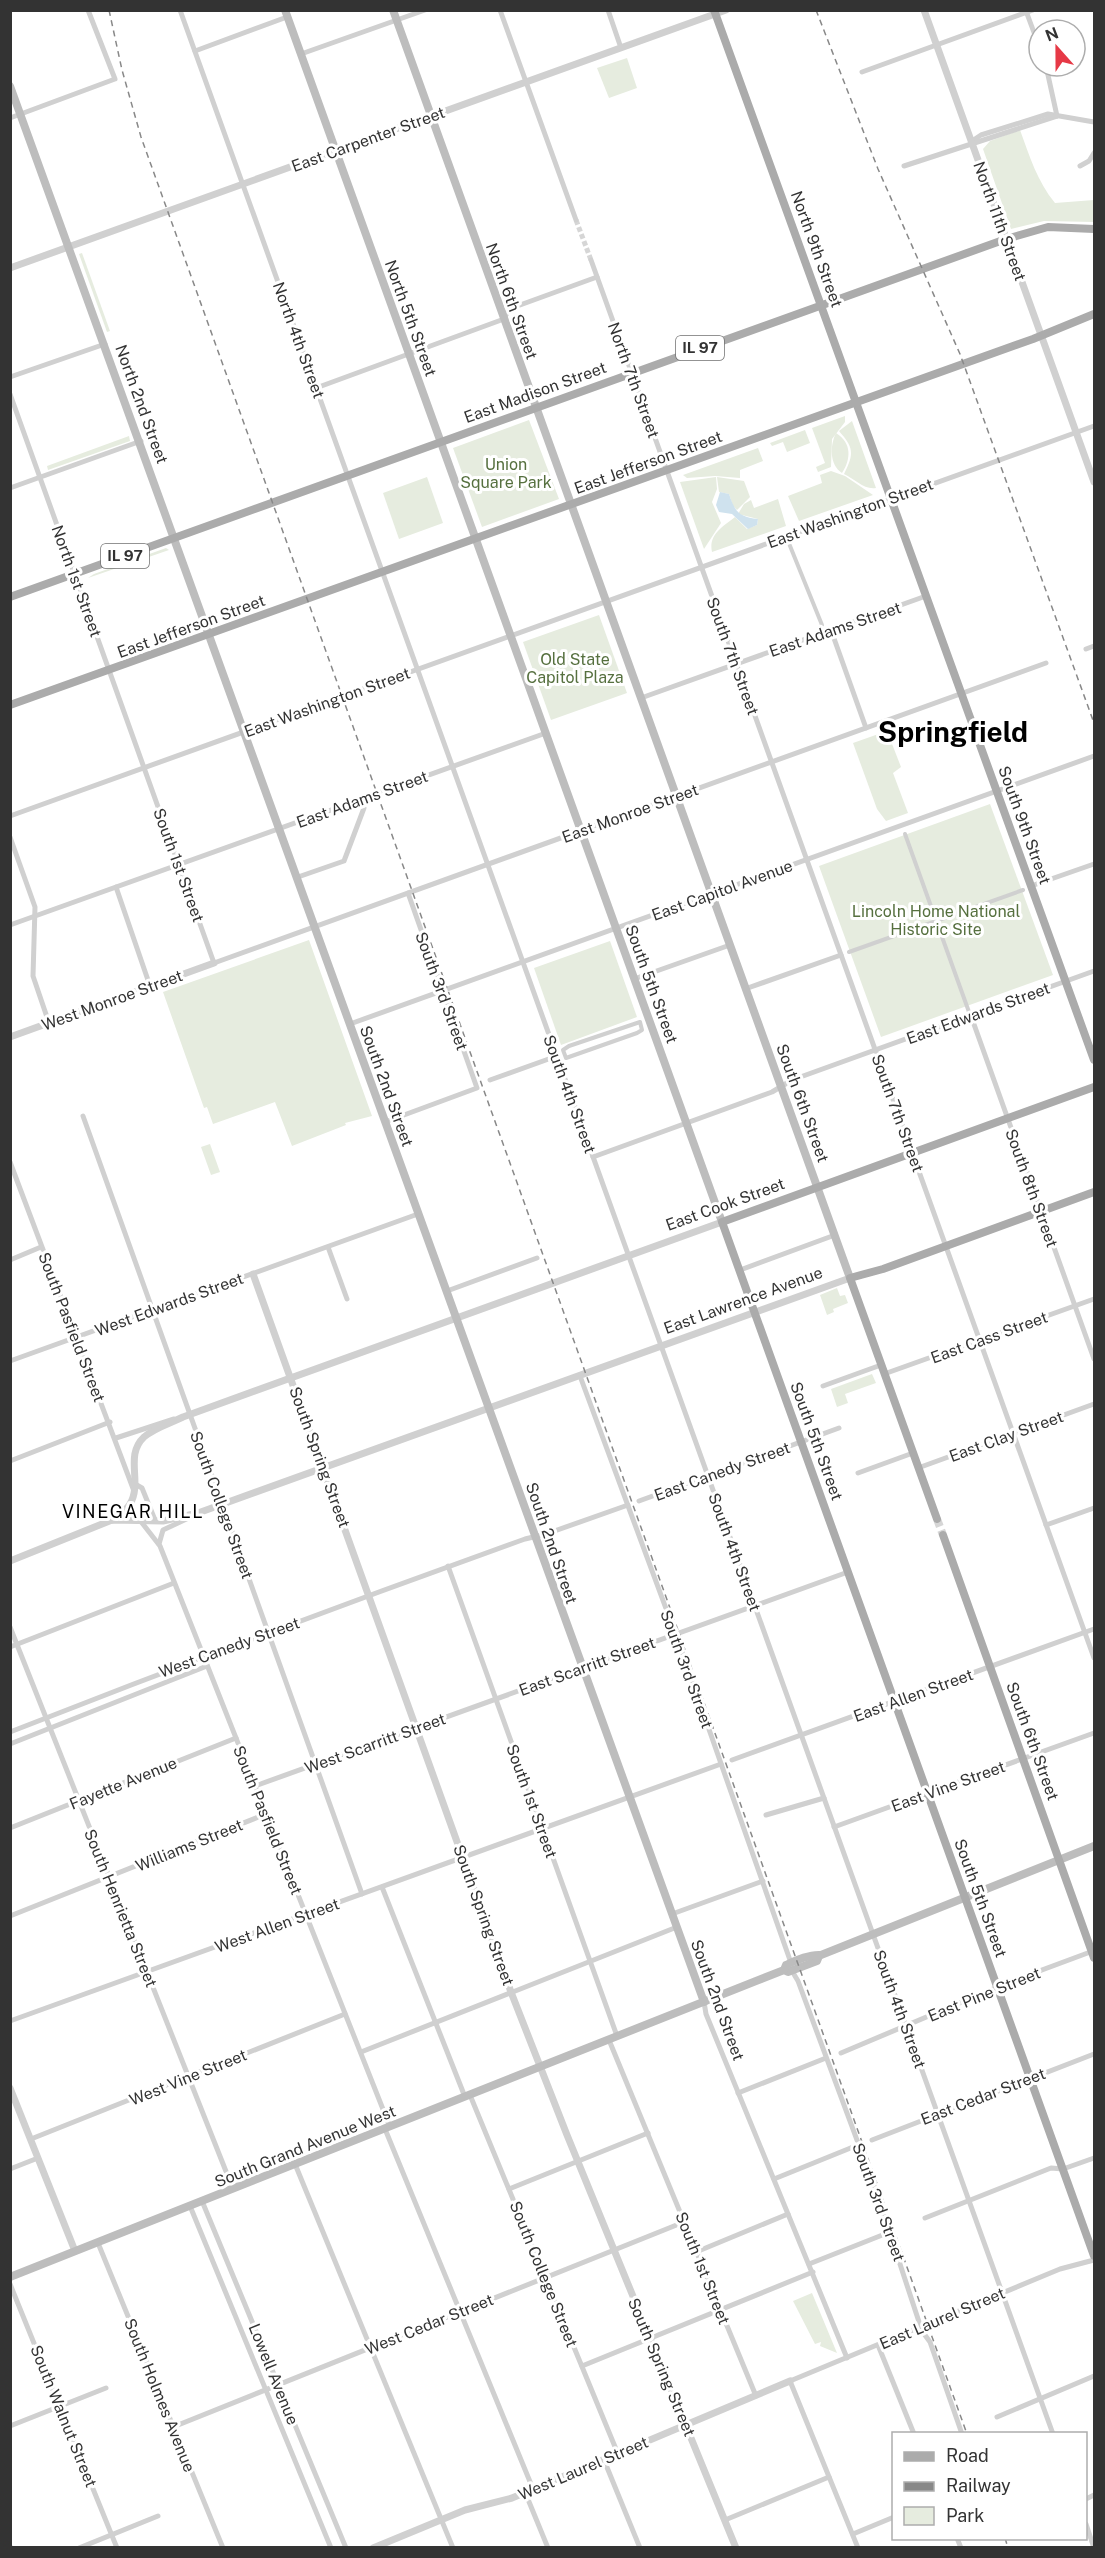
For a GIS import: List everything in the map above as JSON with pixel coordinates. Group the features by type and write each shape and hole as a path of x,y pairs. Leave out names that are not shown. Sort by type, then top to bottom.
{"main road":[{"name":"North 6th Street","path":"393,10 641,698"},
{"name":"North 9th Street","path":"715,12 891,498"},
{"name":"North 5th Street","path":"286,14 511,636"},
{"name":"North 2nd Street","path":"10,86 246,731"},
{"name":"East Madison Street","path":"75,574 1006,239 1048,227 1095,229"},
{"name":"East Jefferson Street","path":"10,705 1042,336 1095,314"},
{"name":"South 9th Street","path":"891,498 996,791 1027,888 1066,981 1095,1060"},
{"name":"IL 97","path":"10,597 75,574"},
{"name":"South 5th Street","path":"511,636 1095,2258"},
{"name":"South 6th Street","path":"641,698 937,1519"},
{"name":"South 2nd Street","path":"246,731 418,1214 704,2002"},
{"name":"East Cook Street","path":"722,1222 1095,1087"},
{"name":"East Lawrence Avenue","path":"850,1278 1095,1192"},
{"name":"South 6th Street","path":"943,1535 1094,1953"},
{"name":"South Grand Avenue West","path":"10,2277 789,1968 817,1961 819,1956 1095,1846"}],"street":[{"path":"10,118 115,79 88,10"},
{"name":"North 4th Street","path":"180,10 417,669"},
{"path":"301,54 425,10"},
{"path":"500,10 576,220"},
{"path":"608,10 621,48"},
{"name":"East Carpenter Street","path":"10,268 715,12 726,10"},
{"name":"North 11th Street","path":"924,10 1095,482"},
{"path":"862,72 1029,11"},
{"path":"195,51 286,14"},
{"path":"1049,78 1057,116"},
{"path":"904,166 971,142 983,141 1057,116 1082,117 1095,122"},
{"path":"1080,166 1089,161 1095,153"},
{"name":"North 7th Street","path":"591,260 701,567"},
{"path":"316,388 504,319 509,309 597,278"},
{"path":"10,377 105,344"},
{"name":"North 1st Street","path":"10,394 144,768"},
{"name":"East Washington Street","path":"10,816 1095,426"},
{"path":"10,488 141,441"},
{"path":"786,536 822,625"},
{"name":"South 7th Street","path":"701,567 1095,1658"},
{"name":"East Adams Street","path":"641,698 926,596"},
{"path":"831,630 866,728"},
{"path":"1086,649 1095,646"},
{"name":"East Monroe Street","path":"214,963 1046,663"},
{"name":"South 4th Street","path":"417,669 1053,2432"},
{"name":"East Adams Street","path":"10,925 546,733"},
{"name":"East Capitol Avenue","path":"350,1024 1095,756"},
{"name":"South 1st Street","path":"144,768 214,963"},
{"path":"298,877 344,861 364,808 361,800"},
{"name":"South 8th Street","path":"905,834 1095,1359"},
{"path":"10,837 33,900 35,917 33,973 49,1023"},
{"path":"849,952 1095,864"},
{"path":"116,887 150,986"},
{"name":"South 3rd Street","path":"385,1122 477,1088 408,893"},
{"path":"634,979 730,945"},
{"path":"745,989 841,955"},
{"name":"West Monroe Street","path":"10,1037 214,963"},
{"name":"East Edwards Street","path":"593,1157 766,1095 780,1086 970,1014 1095,970"},
{"path":"640,1022 642,1029 572,1056 566,1058 563,1050 640,1022"},
{"path":"490,1080 557,1056"},
{"name":"South College Street","path":"83,1116 153,1309 186,1416 222,1504 362,1894"},
{"name":"South Pasfield Street","path":"10,1162 134,1487 142,1488 155,1520"},
{"path":"347,1299 328,1247 418,1214"},
{"name":"East Cook Street","path":"134,1487 133,1462 138,1444 147,1434 186,1416 722,1222"},
{"path":"740,1270 835,1235"},
{"path":"10,1260 41,1247"},
{"name":"West Edwards Street","path":"10,1361 328,1247"},
{"path":"447,1292 537,1258"},
{"name":"South Spring Street","path":"253,1274 540,2067 736,2547"},
{"name":"East Lawrence Avenue","path":"112,1520 173,1520 198,1513 850,1278"},
{"name":"East Cass Street","path":"884,1374 1095,1299"},
{"path":"823,1386 881,1365"},
{"name":"South 3rd Street","path":"580,1376 722,1764 763,1881 789,1968 798,1981 962,2432"},
{"name":"East Clay Street","path":"918,1468 1095,1404"},
{"path":"116,1438 186,1416"},
{"path":"10,1461 110,1422"},
{"name":"East Canedy Street","path":"639,1501 839,1428"},
{"path":"858,1473 913,1453"},
{"path":"10,1561 112,1520 128,1508 134,1487"},
{"path":"448,1566 628,1505"},
{"path":"1046,1525 1095,1508"},
{"path":"160,1546 160,1535 163,1530 198,1513"},
{"name":"South Pasfield Street","path":"139,1519 160,1546 361,2052 387,2128 533,2489"},
{"name":"South 1st Street","path":"448,1566 590,1961 613,2038 648,2133 756,2396"},
{"name":"West Canedy Street","path":"10,1732 203,1656 448,1566"},
{"name":"East Scarritt Street","path":"495,1699 848,1572"},
{"path":"10,1647 174,1583"},
{"name":"South Henrietta Street","path":"10,1627 233,2189"},
{"name":"East Allen Street","path":"732,1760 1095,1629"},
{"name":"West Canedy Street","path":"10,1744 207,1665"},
{"name":"West Scarritt Street","path":"255,1786 495,1699"},
{"name":"East Vine Street","path":"834,1827 1095,1733"},
{"name":"Fayette Avenue","path":"10,1828 236,1738"},
{"path":"543,1829 722,1764"},
{"path":"766,1815 824,1798"},
{"name":"Williams Street","path":"10,1916 266,1814"},
{"name":"West Allen Street","path":"10,2021 543,1829"},
{"path":"672,1914 763,1881"},
{"name":"South College Street","path":"382,1887 435,2022 509,2189 618,2454"},
{"path":"361,2052 677,1927"},
{"name":"East Pine Street","path":"841,2053 998,1988 1094,1953"},
{"name":"South 2nd Street","path":"704,2002 706,2014 847,2358"},
{"name":"West Vine Street","path":"31,2139 345,2014"},
{"name":"East Cedar Street","path":"872,2140 937,2113 1095,2054"},
{"path":"738,2093 826,2058"},
{"path":"10,2088 75,2252"},
{"path":"509,2189 648,2133"},
{"path":"774,2179 858,2145"},
{"path":"10,2169 38,2158"},
{"path":"925,2218 1051,2169 1063,2169 1095,2158"},
{"path":"295,2164 453,2547"},
{"name":"Lowell Avenue","path":"202,2201 346,2547"},
{"name":"Lowell Avenue","path":"190,2206 331,2547"},
{"path":"696,2252 788,2214"},
{"name":"West Cedar Street","path":"173,2427 684,2222"},
{"path":"810,2264 890,2232"},
{"name":"South Holmes Avenue","path":"98,2243 223,2547"},
{"name":"East Laurel Street","path":"790,2381 1060,2269 1095,2258"},
{"path":"582,2366 813,2272"},
{"name":"South Walnut Street","path":"10,2284 117,2547"},
{"path":"878,2345 914,2432"},
{"path":"997,2417 1095,2376"},
{"path":"790,2381 858,2547"},
{"name":"West Laurel Street","path":"373,2547 441,2519 533,2489 790,2381"},
{"path":"10,2426 106,2388"},
{"path":"604,2460 640,2547"},
{"path":"725,2520 829,2477"},
{"path":"525,2492 548,2547"},
{"path":"79,2547 158,2516"},
{"path":"853,2534 892,2518"},
{"path":"1087,2527 1094,2547"}],"green space":[{"path":"627,58 637,88 609,98 597,68"},
{"path":"1020,130 1039,177 1055,203 1094,200 1094,222 1044,221 1011,229 983,149 990,141"},
{"path":"82,253 110,331 107,332 79,254"},
{"path":"845,416 845,422 832,439 831,467 818,472 816,467 825,463 812,428"},
{"name":"Union Square Park","path":"529,420 559,499 482,527 453,448"},
{"path":"852,421 876,488 864,486 844,474 850,461 851,451 839,431"},
{"path":"805,430 810,443 787,452 783,442 772,446 770,443"},
{"path":"836,433 845,442 848,452 842,473 835,465 832,454"},
{"path":"129,436 130,441 48,470 47,466"},
{"path":"758,448 763,461 740,470 740,478 715,476 687,478 683,475"},
{"path":"831,471 845,476 873,495 799,521 788,496 822,483 820,475"},
{"path":"427,477 443,523 399,539 383,493"},
{"path":"716,477 717,489 712,502 721,523 704,549 680,482"},
{"path":"717,477 744,481 750,497 737,510 729,494 719,492"},
{"path":"778,499 786,526 712,552 712,540 715,535 735,517 747,529 757,525 758,519 738,514 744,504 751,500 754,508"},
{"path":"166,548 169,550 88,578 94,574"},
{"name":"Old State Capitol Plaza","path":"599,615 627,693 551,720 523,642"},
{"path":"887,731 901,767 893,773 908,813 886,821 877,809 853,743"},
{"name":"Lincoln Home National Historic Site","path":"990,804 1053,975 881,1037 819,866"},
{"path":"309,940 372,1116 345,1123 346,1125 292,1146 275,1102 213,1124 207,1107 204,1108 163,992"},
{"path":"610,941 637,1017 561,1045 534,968"},
{"path":"210,1144 220,1172 211,1175 201,1147"},
{"path":"837,1288 840,1296 845,1295 848,1303 833,1309 834,1312 827,1315 820,1295"},
{"path":"872,1374 876,1383 845,1394 848,1403 837,1407 831,1389"},
{"path":"812,2293 837,2353 820,2346 821,2342 815,2344 793,2301"}],"water":[{"path":"720,492 729,494 733,505 742,515 758,519 757,525 748,529 732,514 719,512 716,505"}],"tunnel":[{"path":"576,220 591,260"},
{"path":"937,1519 943,1535"}],"railway":[{"path":"109,10 122,70 141,137 966,2432"},
{"path":"816,10 878,169 960,354 1094,723"},
{"path":"1006,2540 1008,2548"}],"district":[{"name":"Springfield","path":"953,732"},
{"name":"VINEGAR HILL","path":"133,1512"}]}
